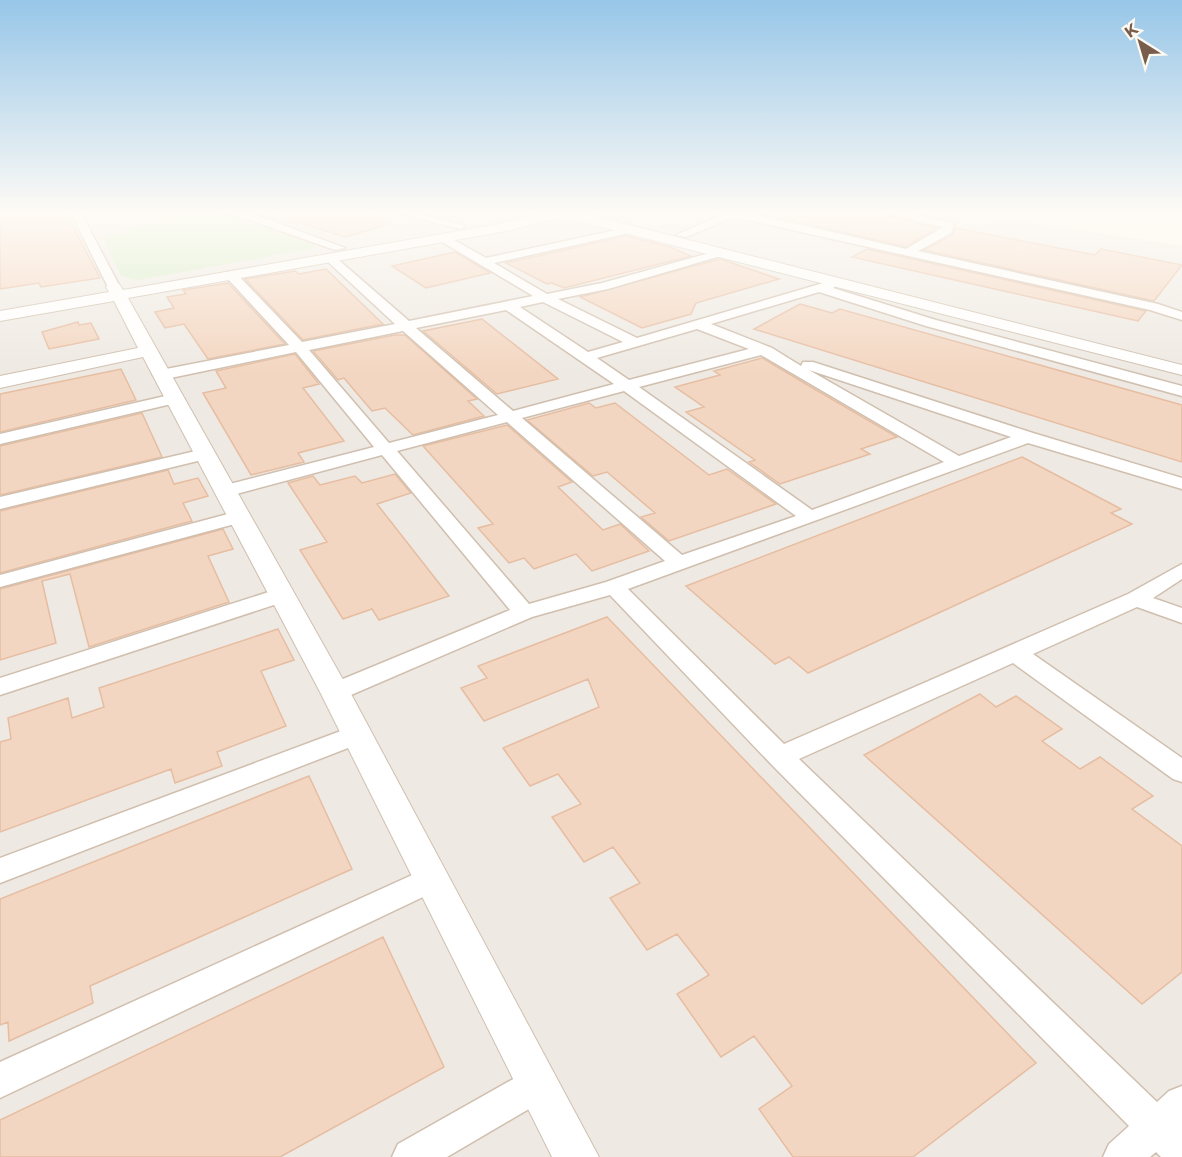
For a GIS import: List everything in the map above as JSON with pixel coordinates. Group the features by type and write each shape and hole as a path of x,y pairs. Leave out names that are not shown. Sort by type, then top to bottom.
{"street":[{"path":"103,265 280,595 335,692 576,1157"},
{"path":"0,316 116,291 266,265"},
{"path":"0,307 231,275 278,265"},
{"path":"346,265 404,326 679,563"},
{"path":"489,265 545,298 635,342"},
{"path":"0,382 161,375 604,286 678,265"},
{"path":"766,265 1181,366"},
{"path":"796,265 1181,366"},
{"path":"962,265 1154,307 1182,316"},
{"path":"231,275 299,348 524,612"},
{"path":"586,357 836,283"},
{"path":"819,288 931,322 1182,392"},
{"path":"508,305 586,357 810,517"},
{"path":"698,324 763,350 1027,437 1182,484"},
{"path":"225,491 763,350 957,462"},
{"path":"0,439 161,375"},
{"path":"335,692 524,612 614,587 1027,437"},
{"path":"0,503 204,454"},
{"path":"0,581 239,518"},
{"path":"780,758 1136,599 1182,570"},
{"path":"614,587 780,758 1169,1116 1182,1152"},
{"path":"0,687 280,595"},
{"path":"1136,599 1182,616"},
{"path":"1014,652 1182,772"},
{"path":"0,871 357,734"},
{"path":"0,1080 432,879"},
{"path":"411,1157 538,1083"},
{"path":"1122,1157 1169,1116"}],"shaded area":[{"path":"0,265 1182,265 1182,1157 0,1157"}],"green space":[{"path":"116,265 222,265 138,280 121,276"}],"building":[{"path":"0,265 93,265 100,278 41,287 39,283 0,289"},
{"path":"477,265 490,273 426,288 392,266"},
{"path":"510,265 655,265 564,288 552,283 547,284"},
{"path":"698,265 738,265 779,279 696,303 691,314 642,328 580,297"},
{"path":"888,265 939,265 1146,311 1138,321"},
{"path":"992,265 1182,265 1154,301"},
{"path":"326,269 383,324 303,340 245,279 295,271 299,274"},
{"path":"228,283 285,344 208,359 184,324 165,328 155,312 174,308 167,297 186,294 183,290"},
{"path":"800,304 832,313 840,309 1182,405 1182,462 754,329"},
{"path":"482,319 558,379 497,394 423,331"},
{"path":"78,322 79,325 91,323 99,339 49,349 42,332"},
{"path":"405,335 477,399 468,401 484,416 413,435 385,408 372,411 344,378 338,380 313,351"},
{"path":"295,354 319,384 303,388 344,441 298,453 304,462 251,475 203,393 226,388 216,371"},
{"path":"762,358 897,437 861,449 870,454 780,484 749,462 755,460 686,412 704,407 675,387 720,375 714,371"},
{"path":"121,369 136,400 0,432 0,394"},
{"path":"589,403 596,408 615,403 709,475 727,469 776,504 669,541 641,517 655,513 607,472 593,476 527,420"},
{"path":"142,413 162,457 0,495 0,446"},
{"path":"507,425 572,482 558,487 603,530 620,524 649,551 592,571 576,554 534,569 524,558 509,563 478,528 493,524 423,446"},
{"path":"1022,457 1121,509 1111,513 1132,524 808,673 789,657 775,664 686,586"},
{"path":"168,470 174,484 198,478 208,496 183,503 192,521 0,573 0,511"},
{"path":"395,474 411,493 377,504 449,596 379,620 372,609 343,619 300,550 327,542 288,483 313,476 320,485 355,476 362,483"},
{"path":"223,529 233,549 208,556 229,602 89,647 70,574 42,581 56,643 0,660 0,589"},
{"path":"607,617 1036,1063 913,1157 793,1157 759,1109 792,1086 754,1036 721,1057 677,994 709,975 677,934 647,950 610,898 640,883 613,847 584,862 552,817 581,804 558,774 530,786 503,748 599,707 588,679 484,721 461,688 487,678 478,666"},
{"path":"278,629 294,660 261,671 286,726 217,752 222,766 175,783 171,769 0,832 0,742 11,739 8,718 68,698 72,718 104,707 99,688"},
{"path":"980,694 996,707 1016,696 1062,729 1042,741 1080,769 1100,757 1153,796 1132,809 1182,846 1182,972 1142,1004 864,755"},
{"path":"309,776 352,869 90,986 93,1003 9,1041 8,1022 0,1025 0,899"},
{"path":"383,937 444,1067 280,1157 0,1157 0,1120"}]}
